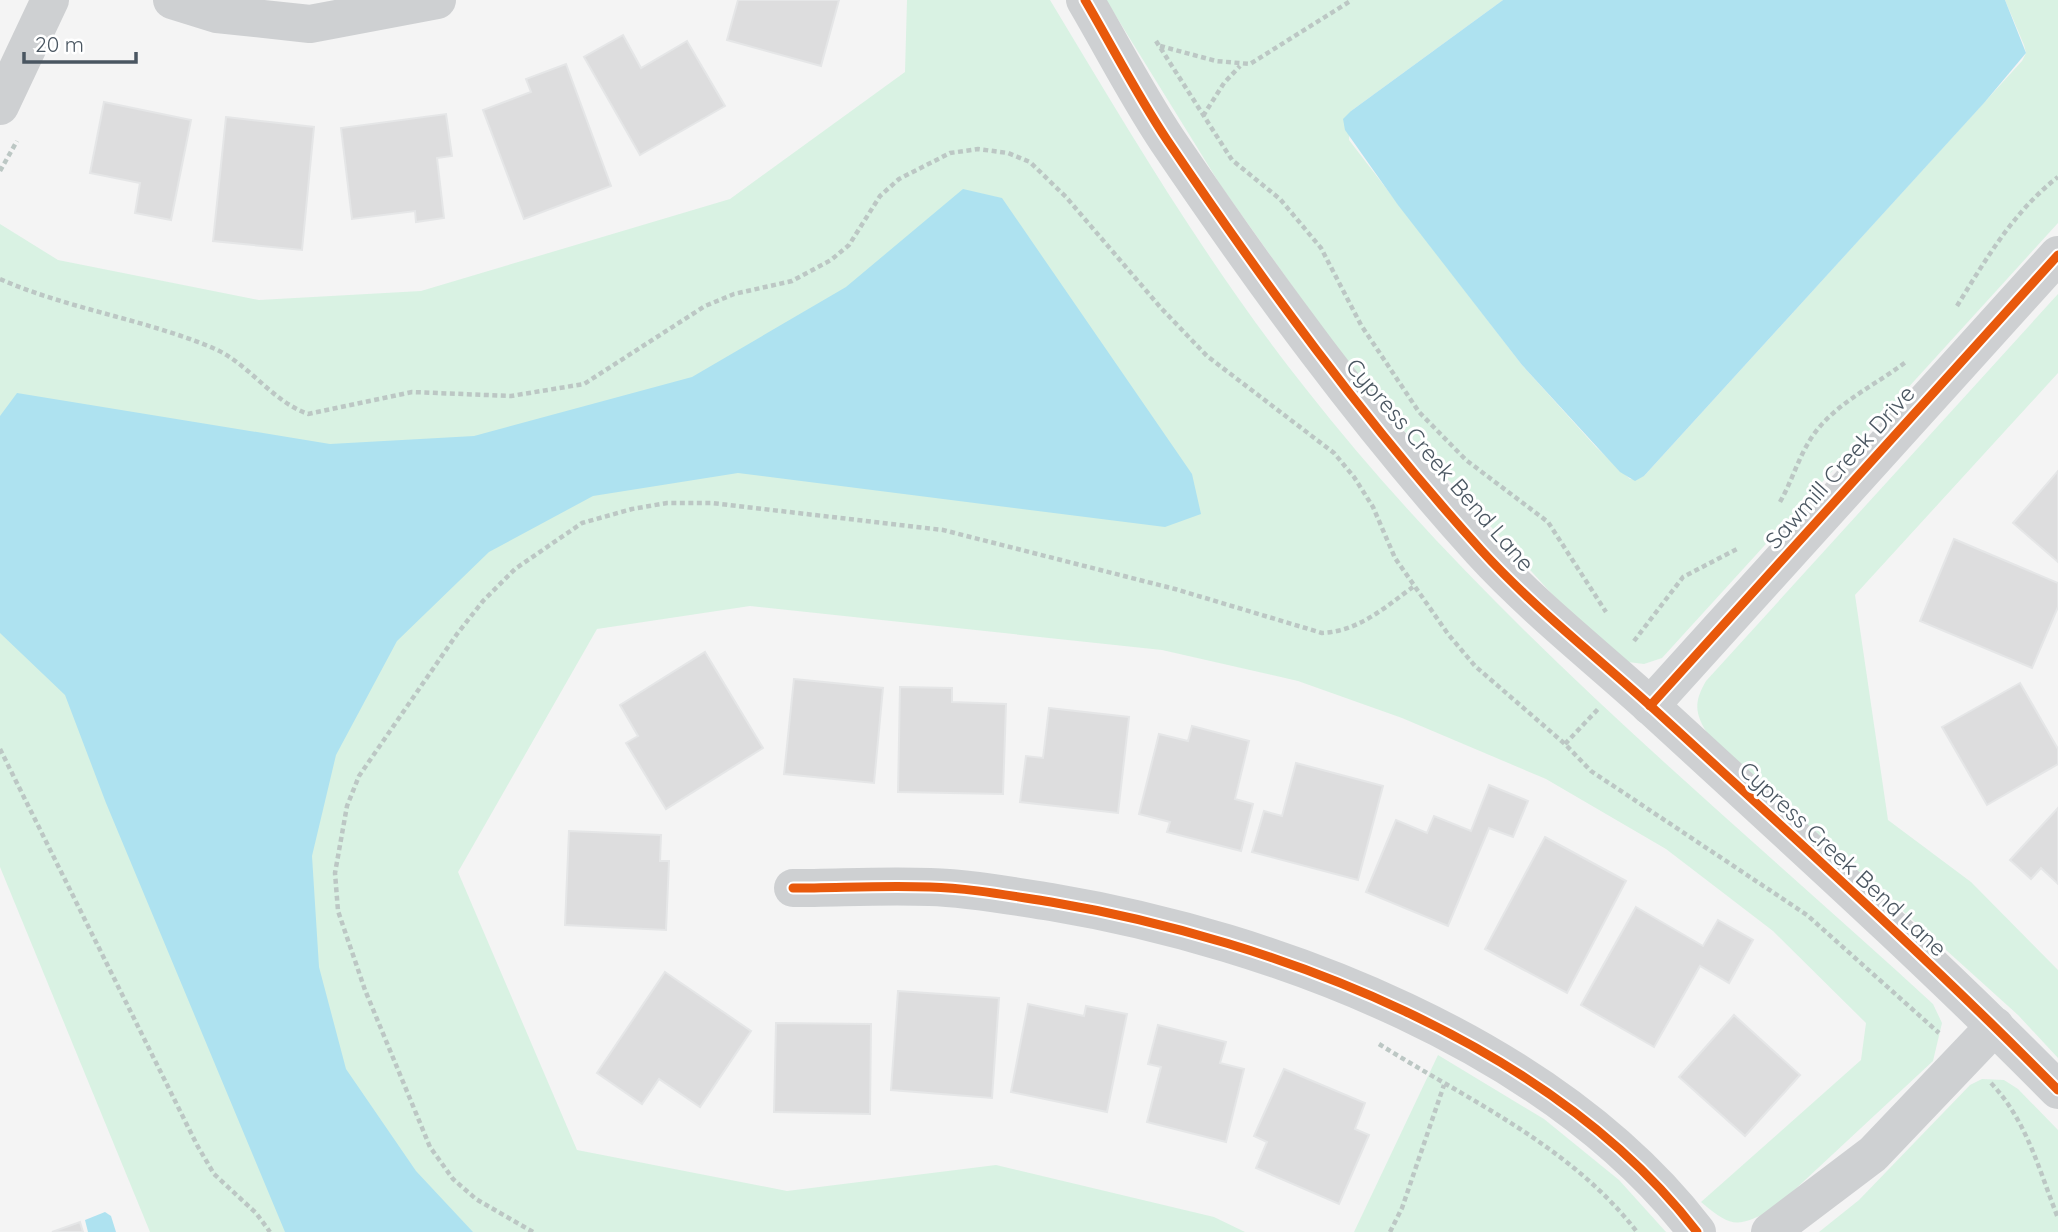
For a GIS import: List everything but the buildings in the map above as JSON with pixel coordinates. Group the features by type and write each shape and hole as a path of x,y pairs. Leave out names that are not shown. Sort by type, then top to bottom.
{"street":[{"path":"0,106 50,0"},
{"path":"172,0 218,14 310,24 437,0"},
{"name":"Cypress Creek Bend Lane","path":"1085,0 1166,138 1363,412 1483,552 1569,636 1650,706 1995,1026 2058,1090"},
{"name":"Sawmill Creek Drive","path":"1650,706 2058,255"},
{"path":"793,888 932,887 1013,896 1132,915 1251,951 1347,985 1407,1012 1488,1056 1560,1101 1627,1156 1697,1232"},
{"path":"1770,1232 1873,1154 1995,1026"}],"path":[{"path":"1352,0 1259,60 1241,65 1159,46 1232,160 1288,208 1321,248 1361,325 1419,412 1466,460 1548,522 1613,620"},
{"path":"1203,116 1224,83 1241,65"},
{"path":"0,279 54,298 177,334 217,350 244,367 270,393 292,408 308,414 412,392 511,396 584,384 705,306 734,294 792,281 831,260 849,245 880,196 899,178 950,153 978,149 1008,153 1030,162 1066,197 1207,356 1334,453 1373,507 1395,558 1413,587 1475,666 1565,744 1591,771 1807,915 1966,1057 2009,1101 2025,1129 2058,1218"},
{"path":"1954,310 2017,216 2035,195 2058,177"},
{"path":"1779,504 1802,452 1816,431 1853,397 1912,357"},
{"path":"533,1232 476,1199 453,1179 429,1147 338,911 335,873 347,806 359,776 457,634 483,601 515,569 582,523 632,509 667,503 712,503 943,530 1175,589 1322,633 1343,632 1368,620 1413,587"},
{"path":"1627,635 1634,642 1683,577 1742,545"},
{"path":"1565,744 1599,708"},
{"path":"0,749 197,1145 214,1174 256,1213 270,1232"},
{"path":"1372,1040 1536,1138 1584,1177 1636,1232"},
{"path":"1390,1232 1402,1208 1444,1085"}],"green space":[{"path":"907,0 1050,0 1172,199 1236,295 1270,343 1376,474 1450,555 1606,709 1933,1004 1942,1023 1933,1061 1774,1209 1743,1222 1736,1222 1721,1217 1701,1202 1861,1060 1866,1023 1773,931 1666,849 1546,779 1402,718 1298,681 1162,650 750,606 597,629 458,872 577,1150 787,1191 996,1165 1214,1217 1245,1232 150,1232 0,867 0,224 58,260 259,300 421,291 730,199 905,72"},
{"path":"1106,0 1503,0 1351,111 1349,140 1522,365 1596,447 1630,479 1644,476 2022,61 2026,53 2024,45 2005,0 2058,0 2058,223 1662,658 1644,664 1628,662 1561,604 1365,388 1221,186"},
{"path":"2058,294 2058,373 1855,595 1888,820 1971,882 2058,970 2058,1058 2018,1015 1709,736 1697,709 1706,681"},
{"path":"1438,1055 1544,1119 1619,1180 1666,1232 1354,1232"},
{"path":"1982,1079 2004,1080 2018,1089 2058,1130 2058,1232 1819,1232 1859,1200 1970,1085"}],"water":[{"path":"1503,0 2005,0 2026,53 1984,103 1644,476 1635,481 1620,472 1522,365 1398,205 1345,130 1343,119 1351,111"},
{"path":"963,189 1002,198 1192,474 1201,514 1165,527 738,473 593,496 489,552 397,641 336,755 312,856 319,967 346,1069 416,1171 473,1232 285,1232 106,803 65,695 0,633 0,416 17,393 330,444 474,436 692,377 846,287"},
{"path":"105,1212 111,1216 116,1232 88,1232 85,1220"}],"cycle path":[{"path":"1085,0 1156,123 1240,246 1356,402 1438,502 1544,613 1655,710 1859,898 2058,1090"},
{"path":"1650,706 2058,255"},
{"path":"793,888 945,888 1051,902 1138,919 1227,943 1317,974 1405,1011 1489,1055 1567,1107 1637,1166 1697,1232"}]}
